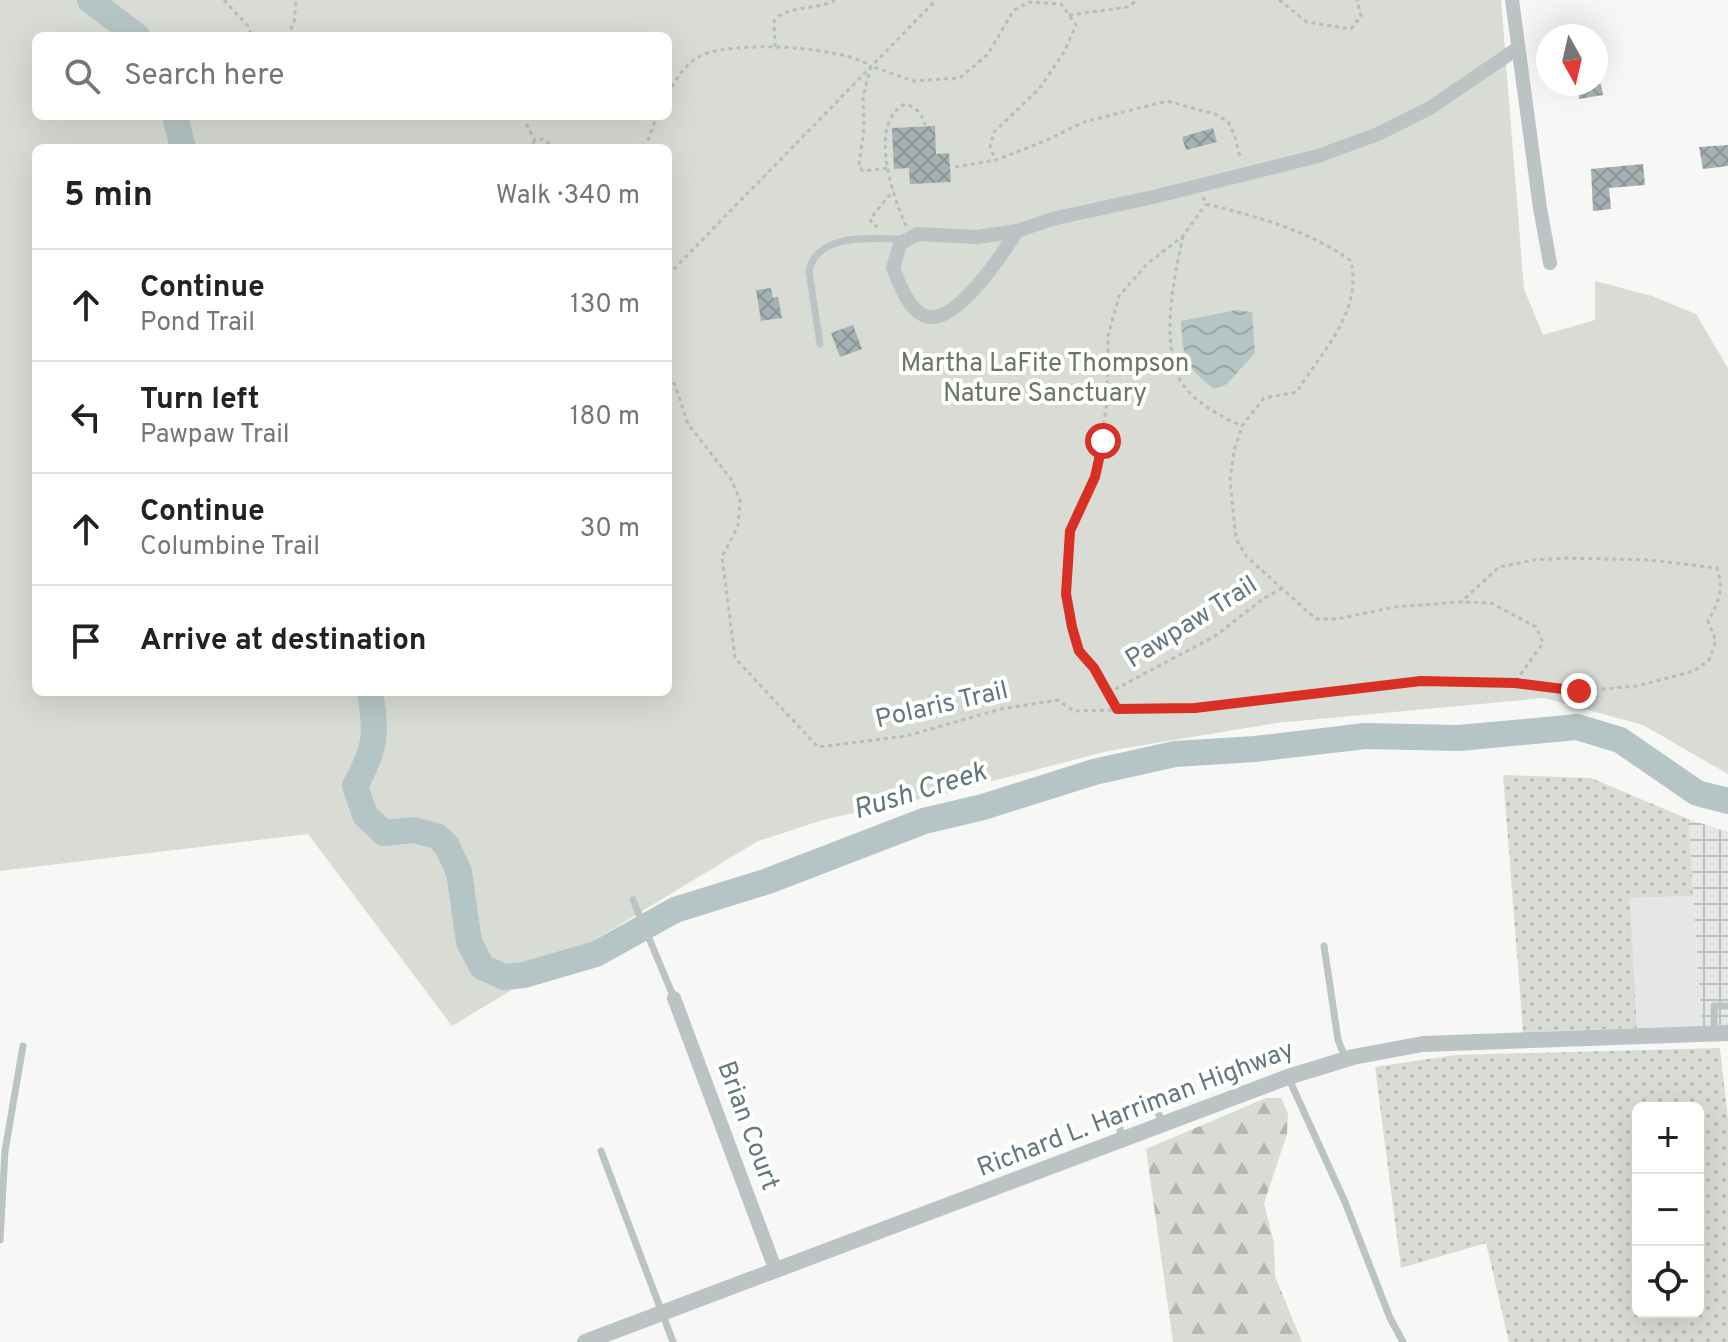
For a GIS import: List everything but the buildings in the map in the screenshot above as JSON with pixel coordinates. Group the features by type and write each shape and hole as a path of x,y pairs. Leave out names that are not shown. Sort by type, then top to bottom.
{"street":[{"path":"1512,0 1550,263"},
{"path":"1017,231 997,261 952,310 939,318 924,316 910,304 893,268 900,244 917,234 977,237 1017,231 1052,219 1318,156 1378,134 1430,108 1518,48"},
{"name":"Brian Court","path":"674,998 776,1271"},
{"name":"Richard L. Harriman Highway","path":"585,1342 1288,1077 1346,1059 1423,1044 1721,1034"}],"lane":[{"path":"820,344 809,271 811,260 820,249 841,242 910,238"},
{"path":"633,900 674,998"},
{"path":"1324,946 1338,1040 1346,1059"},
{"path":"1721,1034 1714,1006 1728,1006"},
{"path":"0,1240 5,1151 23,1046"},
{"path":"1288,1077 1345,1202 1390,1318 1403,1342"},
{"path":"1122,1141 1119,1116 1137,1103 1154,1107 1165,1125"},
{"path":"601,1151 673,1342"}],"path":[{"path":"224,0 250,32"},
{"path":"289,32 294,24 296,0"},
{"path":"775,47 774,21 779,14 788,10 822,7 835,0"},
{"path":"672,271 936,0"},
{"path":"1069,15 1128,7 1137,0"},
{"path":"1279,0 1307,22 1351,29 1361,16 1357,0"},
{"path":"672,88 684,69 703,55 723,49 775,47 836,53 863,60 913,81 960,78 988,54 1013,11 1029,2 1061,4 1076,25 1063,54 1039,89 994,132 990,147 996,160"},
{"path":"874,66 863,96 864,127 859,167 863,171 887,168"},
{"path":"955,167 996,160 1084,122 1167,101 1215,114 1228,122 1245,175"},
{"path":"910,238 887,168 886,126 895,111 905,104 914,107 923,117 925,125"},
{"path":"528,120 527,125 535,141"},
{"path":"646,144 656,120"},
{"path":"531,144 543,139 550,144"},
{"path":"1197,186 1206,204"},
{"path":"895,189 870,219 872,224 888,227 910,238"},
{"path":"1108,693 1094,668 1079,651 1066,594 1070,531 1095,477 1107,403 1108,336 1119,296 1147,264 1183,236 1206,204"},
{"path":"1206,204 1236,211 1331,246 1351,261 1355,280 1353,295 1338,332 1297,392 1264,398 1242,426 1234,451 1230,481 1236,539 1247,557 1281,589"},
{"path":"1183,236 1170,319 1176,373 1200,401 1242,426"},
{"name":"Polaris Trail","path":"672,381 688,424 731,479 740,500 738,526 722,557 735,658 818,747 906,736 1001,709 1058,700 1074,711 1117,709"},
{"name":"Pawpaw Trail","path":"1461,602 1499,567 1534,560 1650,560 1717,568 1723,584 1708,621 1716,641 1709,660 1694,671 1637,686 1579,691 1515,683 1421,681 1195,708 1117,709 1108,693 1215,636 1264,598 1281,589 1316,619 1337,619 1394,607 1491,603 1536,627 1543,643 1515,683"}],"shaded area":[{"path":"1688,819 1728,832 1728,1025 1702,1026"},
{"path":"1693,896 1702,1026 1637,1028 1630,898"}],"green space":[{"name":"Martha LaFite Thompson Nature Sanctuary","path":"0,0 1501,0 1524,289 1543,335 1595,320 1595,281 1652,296 1696,314 1728,368 1728,774 1643,725 1544,698 1276,723 1108,751 939,795 826,819 758,841 452,1026 308,834 0,871"},
{"path":"1503,775 1591,778 1688,819 1693,896 1630,898 1637,1028 1523,1032"},
{"path":"1720,1048 1728,1119 1728,1342 1509,1342 1486,1243 1401,1268 1375,1067 1455,1055"},
{"path":"1266,1098 1281,1098 1288,1113 1287,1134 1264,1203 1274,1243 1275,1276 1302,1342 1173,1342 1146,1149"}],"water":[{"path":"1237,310 1252,312 1255,353 1227,384 1214,389 1196,374 1187,360 1181,321"}],"waterway":[{"name":"Rush Creek","path":"90,0 132,32"},
{"name":"Rush Creek","path":"176,120 182,144"},
{"name":"Rush Creek","path":"371,696 373,740 355,786 365,815 384,833 413,830 437,836 447,846 459,872 469,942 482,967 504,977 524,975 596,954 675,910 768,881 924,821 983,807 1094,772 1175,754 1255,749 1365,736 1459,738 1577,727 1620,740 1697,793 1728,801"}],"route":[{"path":"1103,441 1095,477 1070,531 1066,594 1079,651 1094,668 1117,709 1195,708 1421,681 1515,683 1579,691"}]}
